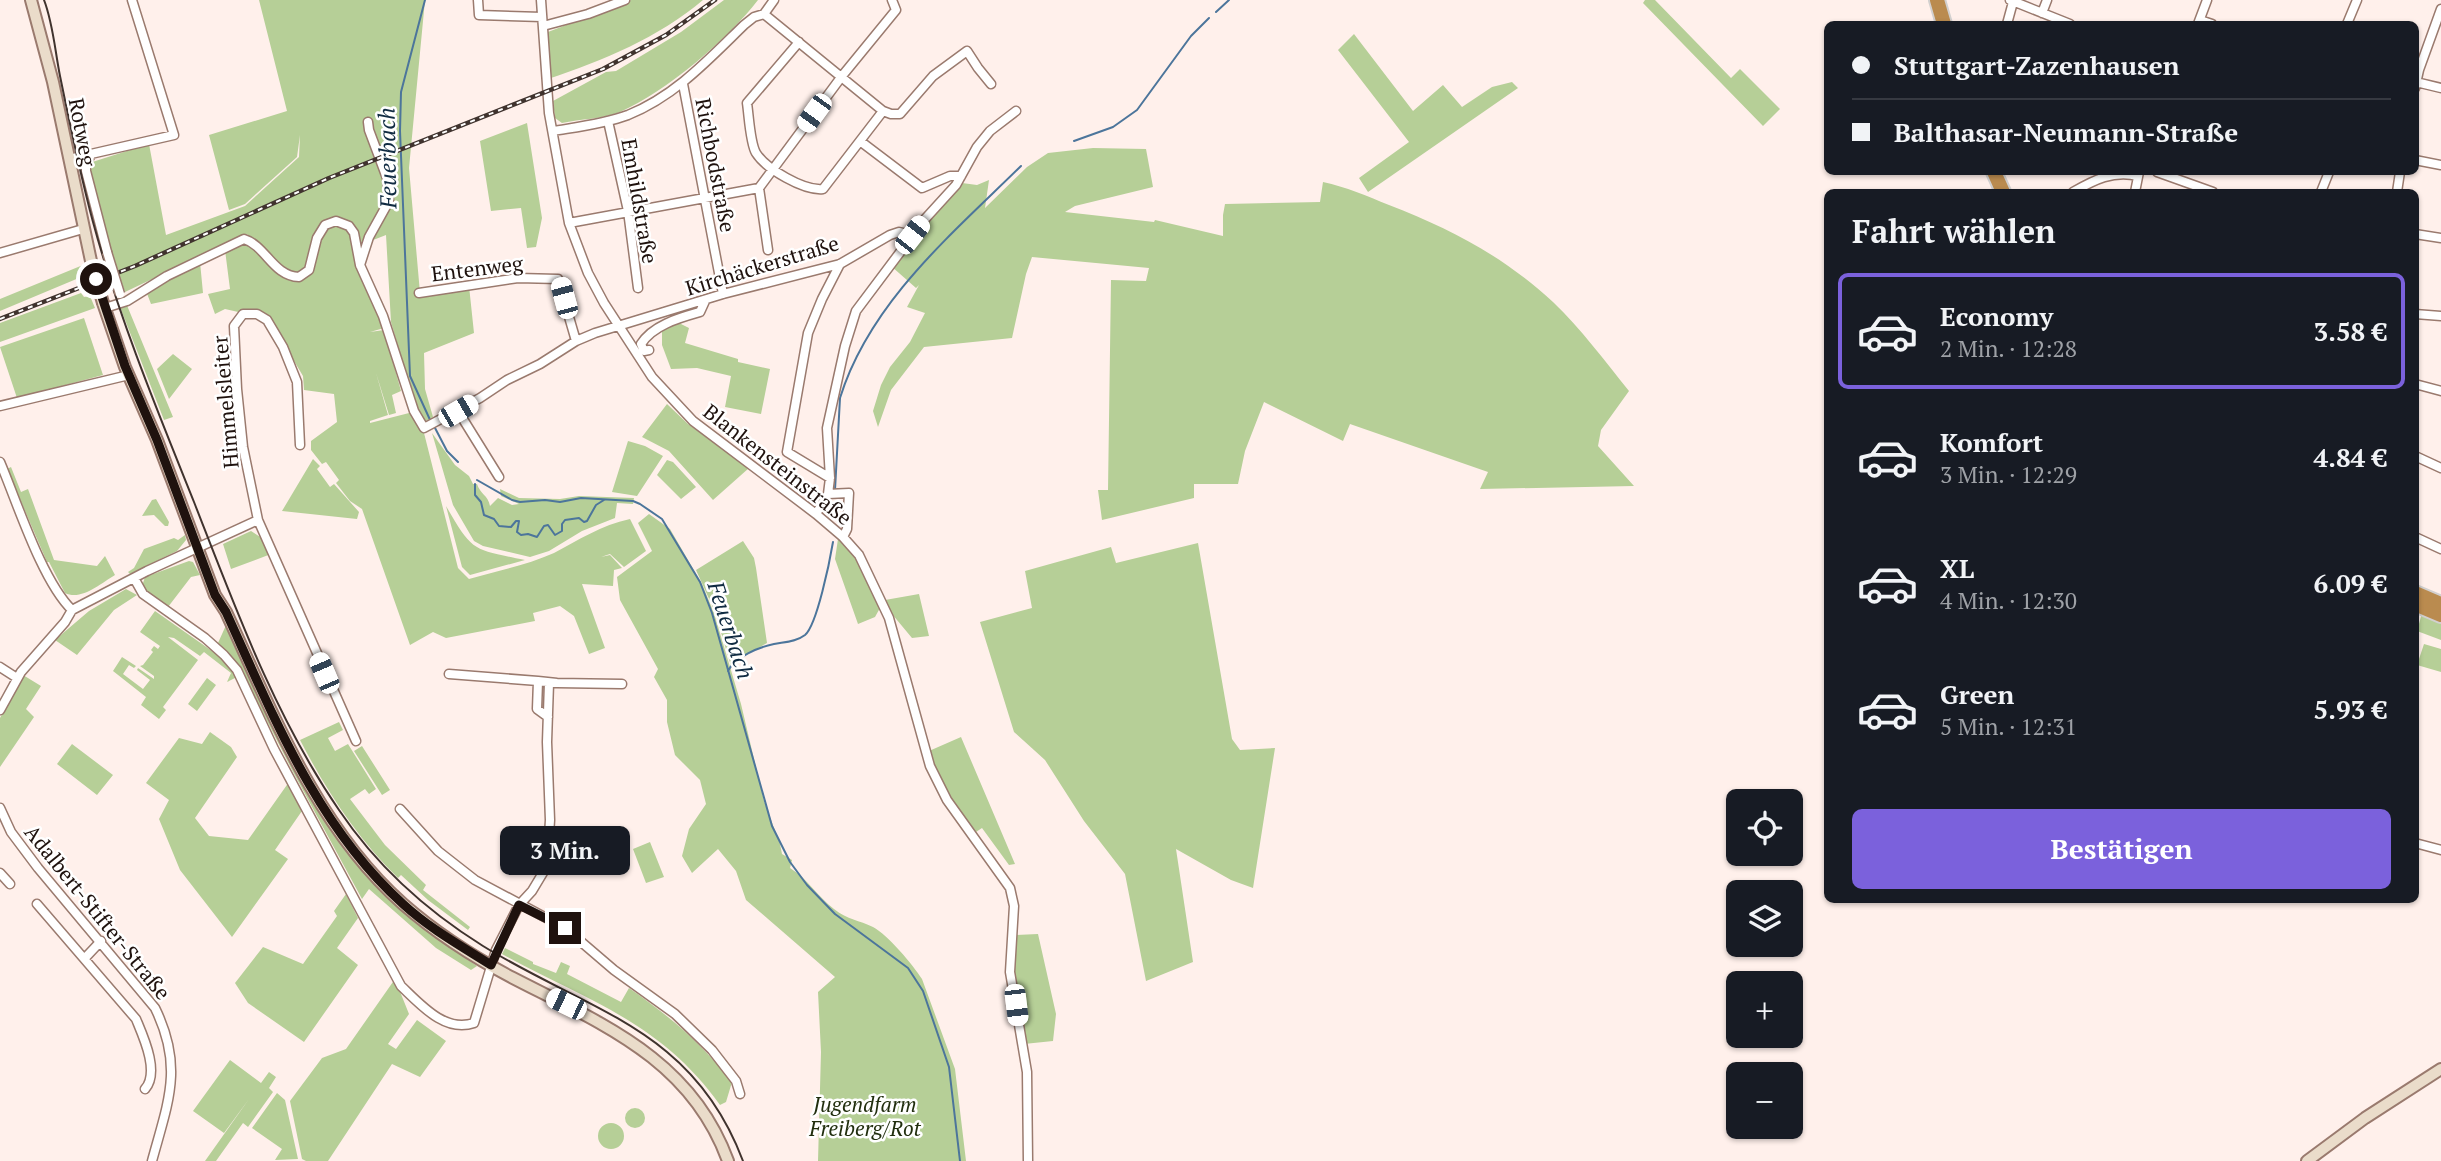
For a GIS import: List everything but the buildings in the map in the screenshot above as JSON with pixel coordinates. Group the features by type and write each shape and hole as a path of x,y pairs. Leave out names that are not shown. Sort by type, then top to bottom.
{"highway":[{"path":"1928,0 1933,21"},
{"path":"1937,0 1943,21"},
{"path":"2419,595 2441,604"},
{"path":"2419,606 2441,615"}],"main road":[{"name":"Rotweg","path":"34,0 83,229 104,306 215,595 226,612 316,796 362,860 403,904 491,965 614,1030 657,1060 701,1107 728,1161"},
{"path":"2307,1161 2365,1118 2441,1069"}],"street":[{"path":"69,159 174,135 132,0"},
{"path":"478,0 479,15 542,22 625,0"},
{"name":"Blankensteinstraße","path":"541,0 549,113 569,223 588,273 652,377 693,421 816,514 859,555 889,618 930,766 947,800 1010,888 1014,906 1010,972 1027,1072 1028,1161"},
{"path":"553,131 608,121 648,105 683,84 744,25 754,17 764,14 774,0"},
{"path":"768,250 759,188 842,75 896,10 892,0"},
{"path":"2042,13 2047,0"},
{"path":"2199,21 2207,0"},
{"path":"2348,21 2357,0"},
{"path":"2008,21 2011,1 2062,21"},
{"path":"2419,76 2441,9"},
{"path":"764,14 883,111 891,114 900,114 933,76 967,51 991,84"},
{"path":"799,42 747,103 755,151 772,170 808,187 823,189 883,111"},
{"name":"Richbodstraße","path":"683,84 723,295"},
{"path":"2419,85 2441,88"},
{"path":"816,514 828,494 831,478 827,428 845,346 856,311 912,235 956,185 977,147 990,131 1016,111"},
{"name":"Emhildstraße","path":"608,121 628,211 638,288"},
{"path":"360,265 369,237 389,201 387,178 368,122"},
{"path":"860,141 922,188 950,176 961,176"},
{"path":"92,154 86,163 86,171 121,298"},
{"path":"2419,161 2441,165"},
{"path":"2079,189 2109,175"},
{"path":"2166,175 2205,189"},
{"path":"569,223 759,188"},
{"path":"104,306 121,298 134,297 167,276 244,239 286,274 304,275 311,265 317,238 330,222 344,223 354,233 360,265"},
{"path":"0,253 83,229"},
{"name":"Kirchäckerstraße","path":"360,265 383,316 414,411 424,428 458,411 506,380 540,364 576,341 619,325 840,264 899,232 912,235"},
{"path":"2419,235 2441,238"},
{"path":"831,478 787,452 808,333 840,264"},
{"name":"Entenweg","path":"419,293 518,278 558,279 576,341"},
{"path":"649,350 644,351 641,345 646,336 669,322 700,312 705,301"},
{"name":"Himmelsleiter","path":"258,520 243,447 237,388 234,326 243,314 257,314 267,320 283,348 297,382 300,445"},
{"path":"2419,314 2441,316"},
{"path":"0,406 129,375"},
{"path":"2419,385 2441,391"},
{"path":"458,411 499,477"},
{"path":"2419,458 2441,468"},
{"path":"0,462 46,570 72,610"},
{"path":"828,494 849,493 848,529 843,537"},
{"path":"0,710 17,678 65,622 72,610 258,520 356,741"},
{"path":"2419,539 2441,549"},
{"path":"134,578 143,594 205,638 224,654 237,670 276,754 401,986 421,1006 448,1025 462,1027 474,1023 491,965 519,905 532,891 547,866 550,820 549,683"},
{"path":"0,667 17,678"},
{"path":"449,674 549,683 622,684"},
{"path":"538,681 537,709 548,717"},
{"name":"Adalbert-Stifter-Straße","path":"0,808 11,832 155,1008 165,1028 172,1060 170,1096 152,1161"},
{"path":"400,809 438,851 475,880 565,928 614,970 689,1026 736,1081 740,1094"},
{"path":"2419,844 2441,850"},
{"path":"0,873 10,884"},
{"path":"37,904 136,1019 145,1041 150,1068 149,1084 145,1089"},
{"path":"86,958 101,941"}],"green space":[{"path":"259,0 425,0 409,168 420,293 469,286 474,333 424,353 425,389 433,417 426,421 418,415 391,322 386,235 363,244 345,221 320,227 315,235 307,269 298,274 277,263 247,234 125,292 86,164 149,144 166,235 245,206 299,157 300,135 297,157 245,204 229,210 209,135 287,111"},
{"path":"631,0 703,0 668,26 630,47 548,79 545,39 548,32"},
{"path":"724,0 758,0 713,47 657,92 620,112 599,118 562,123 555,118 553,101 606,72 616,71 681,32"},
{"path":"1645,0 1655,0 1731,78 1740,69 1780,109 1763,126 1643,3"},
{"path":"1354,34 1413,111 1443,85 1462,107 1492,87 1512,82 1518,88 1368,192 1359,178 1409,142 1338,50"},
{"path":"527,123 542,218 536,247 527,248 521,208 491,211 480,141"},
{"path":"1093,148 1146,149 1153,187 1075,206 1065,212 1155,220 1223,236 1225,204 1320,202 1323,182 1412,214 1476,245 1515,271 1553,302 1629,391 1601,430 1598,446 1634,486 1480,489 1488,472 1350,424 1343,441 1264,402 1245,451 1238,484 1194,484 1194,498 1102,520 1098,490 1108,490 1111,280 1146,281 1149,268 1032,257 1012,338 924,347 891,390 878,427 873,411 881,385 890,367 910,342 925,313 907,307 919,285 916,288 891,266 962,183 977,185 989,180 985,208 1027,167 1048,153"},
{"path":"336,222 347,227 355,248 354,261 384,328 370,332 384,330 401,391 392,395 396,413 389,415 376,373 388,415 370,423 413,412 423,429 458,568 469,579 512,568 554,553 600,529 630,519 646,551 624,567 610,554 601,557 610,555 622,568 614,570 613,586 582,584 605,648 589,654 574,616 560,606 533,613 535,621 446,638 433,632 410,645 362,509 350,501 336,483 339,480 326,462 322,464 311,450 311,441 337,422 334,394 304,390 303,376 269,319 225,309 215,314 208,294 230,289 225,250 243,242 249,244 274,268 305,277 319,238"},
{"path":"200,262 203,293 151,304 146,291"},
{"path":"83,265 86,275 0,311 0,299"},
{"path":"81,293 84,297 90,296 95,308 0,342 0,323"},
{"path":"126,303 173,417 164,420 120,307"},
{"path":"84,318 103,375 17,398 0,347"},
{"path":"679,323 689,328 685,343 738,359 738,362 770,369 761,414 725,407 731,376 697,368 671,369 662,345 662,329"},
{"path":"173,354 192,369 169,399 157,369"},
{"path":"667,404 688,424 749,468 713,500 669,451 642,437"},
{"path":"432,433 455,465 469,476 473,484 477,484 490,506 498,498 512,505 519,504 501,496 500,489 519,498 634,498 633,504 617,503 615,518 582,531 549,551 530,557 483,546 474,541 453,505"},
{"path":"628,441 645,446 663,456 637,496 612,492"},
{"path":"313,459 320,466 317,469 330,487 334,484 359,512 357,519 282,511"},
{"path":"667,460 673,462 696,487 681,499 657,475"},
{"path":"11,467 21,492 28,489 54,560 97,566 105,556 115,575 84,593 65,593 47,562 7,469"},
{"path":"156,499 169,522 168,526 154,515 142,516 152,500"},
{"path":"446,506 462,533 476,546 495,554 525,560 470,575 462,567"},
{"name":"Jugendfarm Freiberg/Rot","path":"649,514 670,529 702,584 714,613 741,704 764,801 782,854 792,860 790,868 839,913 873,927 886,937 922,979 955,1069 966,1161 818,1161 821,1052 818,992 835,977 746,900 736,871 718,849 692,873 682,856 689,829 706,804 700,780 675,755 667,722 667,700 654,677 658,669 620,600 617,577 652,551 638,523"},
{"path":"251,531 265,540 271,554 231,569 223,544"},
{"path":"185,535 186,540 177,551 130,574 128,572 134,568 144,549 174,538 178,540"},
{"path":"838,539 859,562 880,608 875,617 858,624 835,559"},
{"path":"743,541 754,558 767,643 731,666 715,612 696,570"},
{"path":"1198,543 1232,739 1240,750 1275,748 1253,888 1231,880 1176,849 1193,962 1146,981 1125,874 1084,821 1045,760 1014,732 980,622 1032,608 1025,571 1111,547 1116,563"},
{"path":"189,561 193,562 200,575 191,577 168,607 144,591 142,586 145,577"},
{"path":"126,589 137,595 114,610 77,655 55,640 89,611"},
{"path":"919,594 929,636 912,638 892,614 885,600"},
{"path":"155,611 222,658 237,677 227,682 231,673 204,652 200,656 174,638 168,637 198,660 163,707 166,710 159,719 141,705 146,697 113,671 122,657 136,666 134,668 129,665 123,674 143,689 150,680 137,670 138,668 154,679 154,676 140,666 153,652 151,650 154,646 158,649 160,646 140,632"},
{"path":"2422,613 2441,619 2441,640 2419,632"},
{"path":"227,623 336,836 359,866 414,922 477,966 471,970 436,948 369,889 362,899 240,668 218,643"},
{"path":"2424,644 2441,649 2441,672 2419,666"},
{"path":"23,675 41,686 26,709 34,717 0,767 0,718"},
{"path":"207,678 216,685 197,711 188,704"},
{"path":"339,722 343,730 328,738 335,751 348,744 376,789 369,794 365,789 350,799 385,845 426,885 423,890 470,927 468,930 428,900 401,875 398,878 369,847 332,795 300,740"},
{"path":"210,732 231,747 237,757 195,818 209,836 248,840 289,782 304,808 275,850 288,859 232,937 180,870 159,819 169,800 146,783 179,738 202,744"},
{"path":"961,737 1015,864 1009,865 982,828 976,832 937,773 929,751"},
{"path":"72,744 113,775 97,795 57,764"},
{"path":"362,746 390,790 382,795 354,751"},
{"path":"650,842 664,877 646,883 633,849"},
{"path":"346,894 358,918 337,948 358,965 304,1042 248,1003 235,983 263,947 303,964 337,916 334,911"},
{"path":"1038,934 1056,1014 1053,1041 1024,1044 1014,970 1016,935"},
{"path":"505,948 556,973 561,962 570,966 567,974 621,1002 629,988 684,1031 720,1067 732,1082 726,1102 720,1105 697,1076 647,1033 593,1000 502,954"},
{"path":"395,979 409,1014 388,1044 396,1049 417,1020 446,1041 420,1077 392,1064 328,1161 302,1159 290,1101 322,1058 346,1049"},
{"path":"230,1060 261,1083 269,1072 276,1077 269,1088 273,1092 248,1127 243,1123 216,1161 205,1161 249,1099 224,1133 193,1111"},
{"path":"277,1093 285,1100 298,1159 275,1160 282,1149 252,1128"},
{"path":"635,1108 642,1111 645,1118 642,1125 635,1128 628,1125 625,1118 628,1111"},
{"path":"611,1123 620,1127 624,1136 620,1145 611,1149 602,1145 598,1136 602,1127"}],"waterway":[{"name":"Feuerbach","path":"425,0 401,92 400,131 410,376 431,422"},
{"path":"1216,12 1229,0"},
{"path":"1074,141 1113,127 1137,110 1191,36 1209,18"},
{"path":"835,490 840,398 871,331 892,300 941,244 1021,166"},
{"name":"Feuerbach","path":"434,426 447,451 458,462"},
{"name":"Feuerbach","path":"477,480 520,502 560,502 581,498 633,501 662,519 700,582 712,613 772,826 790,862 807,885 835,914 908,968 923,991 949,1067 960,1161"},
{"name":"Feuerbach","path":"475,484 475,495 481,502 484,515 494,519 499,526 511,527 519,521 517,532 537,537 544,526 548,525 555,535 562,531 565,520 579,518 587,521 596,505 604,500"},
{"path":"728,671 736,661 755,650 794,640 805,635 810,629 826,577 833,542"}],"tram line":[{"path":"44,0 88,204 127,329 241,621 276,699 316,774 369,850 404,886 442,918 523,969 634,1028 667,1052 696,1081 722,1116 743,1161"}],"railway":[{"path":"0,319 135,266 329,178 603,69 666,35 715,0"}],"route":[{"path":"96,279 125,366 157,440 215,595 226,612 291,749 316,796 340,832 403,904 491,965 519,905 565,928"}]}
